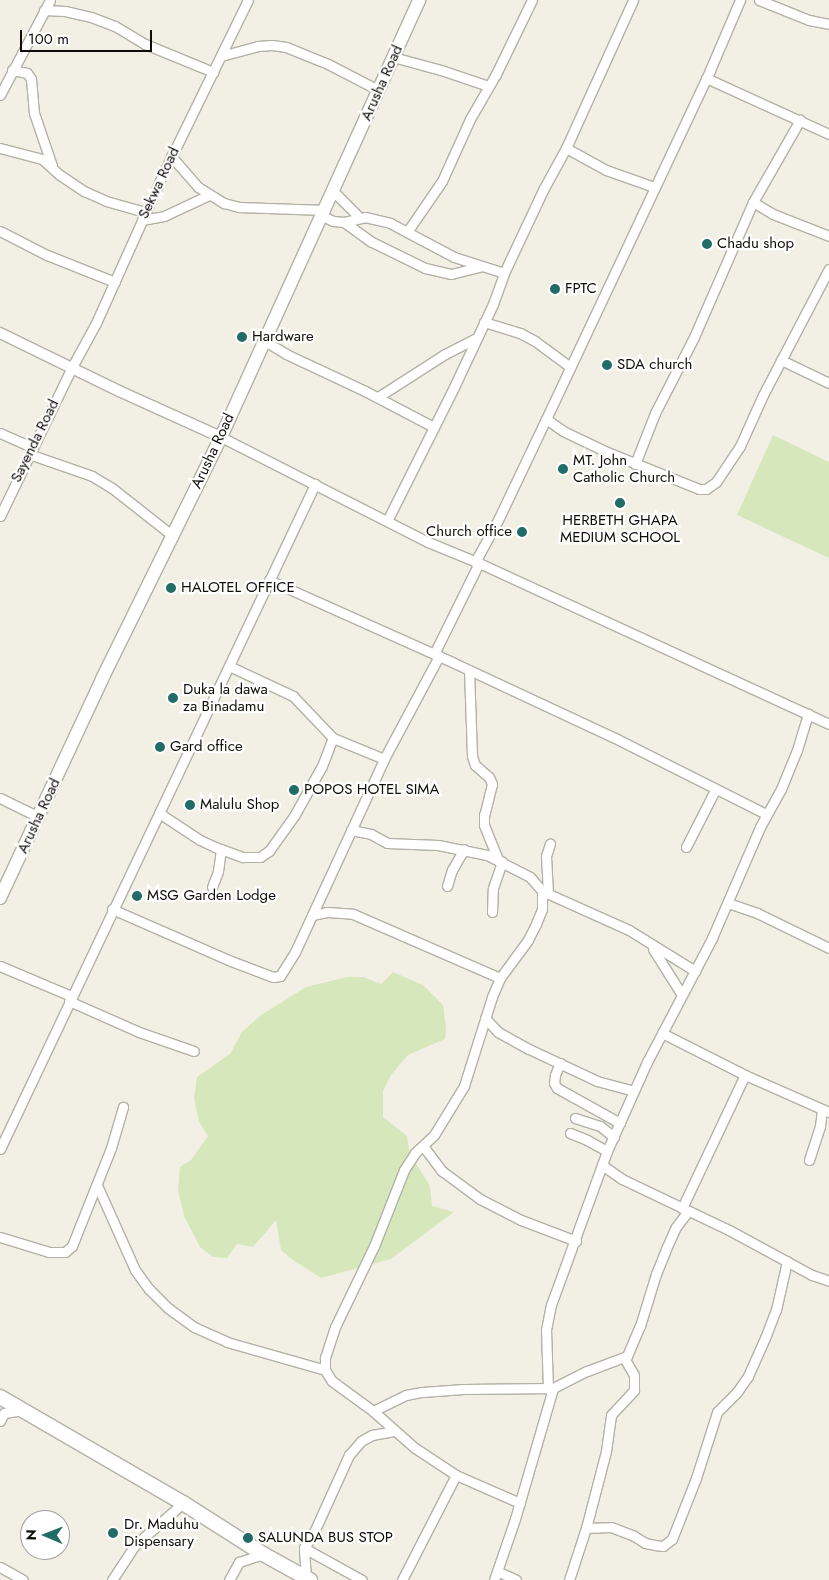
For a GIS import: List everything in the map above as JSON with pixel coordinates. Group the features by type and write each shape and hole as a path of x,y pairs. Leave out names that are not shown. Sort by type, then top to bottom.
{"highway":[{"path":"0,1397 183,1503 263,1554 308,1579"}],"main road":[{"name":"Arusha Road","path":"1,892 39,817 102,679 221,437 262,340 323,213 418,0"}],"street":[{"path":"0,95 50,0"},
{"path":"407,232 442,182 470,119 496,74 532,0"},
{"path":"388,521 484,322 543,190 566,148 633,0"},
{"path":"112,909 231,961 277,978 291,959 384,759 436,655 477,562 706,78 740,0"},
{"path":"759,0 809,20 829,24"},
{"name":"Sekwa Road","path":"72,366 115,282 171,156 247,1"},
{"path":"44,10 65,11 91,17 115,26 145,44 213,72"},
{"path":"221,56 258,46 286,47 328,64 378,90"},
{"path":"393,57 441,70 488,86"},
{"path":"12,70 27,73 31,79 34,113 46,151 53,166 60,175 84,191 144,216 164,216 208,195"},
{"path":"706,78 829,134"},
{"path":"635,464 655,413 694,337 754,202 800,120"},
{"path":"0,148 32,155 53,166"},
{"path":"566,148 606,170 654,187"},
{"path":"171,156 192,181 208,195 224,203 239,207 323,213 333,221 344,222 359,217 390,223 430,246 504,274"},
{"path":"333,191 359,217"},
{"path":"754,202 773,214 829,236"},
{"path":"344,222 372,242 425,268 451,274 482,266"},
{"path":"0,231 47,255 115,282"},
{"path":"546,419 563,431 635,464 699,489 710,487 740,446 781,360 829,269"},
{"path":"484,322 511,330 535,341 570,367"},
{"path":"0,333 72,366 119,391 221,437 428,542 477,562 829,724"},
{"path":"378,397 445,354 476,339"},
{"path":"262,340 286,354 378,397 434,427"},
{"path":"781,360 829,383"},
{"name":"Sayenda Road","path":"0,516 72,366"},
{"path":"0,433 30,451 92,476 112,488 173,536"},
{"path":"0,1149 159,813 194,734 229,666 314,484"},
{"path":"270,580 648,754 715,790 766,814"},
{"path":"229,666 293,696 333,738 384,759"},
{"path":"469,670 472,756 475,765 489,777 492,784 484,815 484,825 500,861 493,888 492,912"},
{"path":"516,1580 496,1576 520,1502 550,1389 546,1330 551,1305 576,1241 607,1151 634,1091 728,903 766,814 797,750 808,714"},
{"path":"159,813 200,840 221,849 251,858 269,851 294,816 322,766 333,738"},
{"path":"686,847 715,790"},
{"path":"0,798 39,817"},
{"path":"351,830 370,834 387,843 438,845 464,849 500,861 530,878 545,892 629,930 695,971"},
{"path":"520,1502 456,1475 415,1448 373,1411 332,1381 325,1370 325,1358 334,1327 374,1246 404,1170 415,1153 446,1118 464,1086 485,1018 500,978 528,940 536,924 542,909 545,892 546,856 550,844"},
{"path":"212,886 218,871 221,849"},
{"path":"447,886 452,870 464,849"},
{"path":"728,903 756,913 829,948"},
{"path":"312,915 340,912 353,914 500,978"},
{"path":"651,945 682,995"},
{"path":"0,966 139,1032 194,1051"},
{"path":"485,1018 498,1032 560,1064 597,1081 634,1091"},
{"path":"662,1034 745,1075 826,1110 809,1160"},
{"path":"560,1064 555,1075 554,1083 557,1088 620,1123"},
{"path":"373,1411 398,1398 422,1392 473,1388 550,1389 587,1371 624,1358 633,1345 666,1249 745,1075"},
{"path":"0,1238 49,1252 65,1252 72,1246 97,1186 124,1107"},
{"path":"575,1118 600,1126 614,1137"},
{"path":"570,1134 588,1140 607,1151"},
{"path":"423,1146 442,1171 480,1199 521,1220 576,1241"},
{"path":"602,1165 622,1179 812,1275 829,1281"},
{"path":"97,1186 134,1270 168,1308 194,1327 228,1342 325,1370"},
{"path":"586,1528 611,1527 634,1536 645,1543 655,1545 663,1546 672,1539 696,1478 717,1412 738,1392 748,1376 765,1338 776,1310 787,1261"},
{"path":"569,1580 586,1528 606,1451 611,1415 634,1390 634,1376 624,1358"},
{"path":"0,1421 4,1413 23,1410"},
{"path":"308,1579 304,1548 314,1532 356,1446 372,1435 394,1430"},
{"path":"402,1580 456,1475"},
{"path":"112,1580 135,1545 183,1503"},
{"path":"304,1548 362,1580"},
{"path":"228,1580 239,1562 263,1554"},
{"path":"0,1567 23,1580"}],"green space":[{"path":"773,435 829,462 829,558 737,515"},
{"path":"393,972 423,985 443,1005 446,1027 445,1039 408,1055 391,1075 383,1091 383,1117 407,1136 410,1154 430,1186 432,1206 454,1212 391,1259 321,1278 281,1250 276,1220 253,1247 237,1244 227,1258 213,1257 200,1247 184,1216 178,1190 180,1167 191,1160 208,1136 199,1122 194,1098 197,1077 230,1054 242,1032 261,1015 306,987 347,977 363,977 381,984"}],"place":[{"name":"Chadu shop","path":"707,244"},
{"name":"FPTC","path":"555,289"},
{"name":"Hardware","path":"242,337"},
{"name":"SDA church","path":"607,365"},
{"name":"MT. John Catholic Church","path":"563,469"},
{"name":"HERBETH GHAPA MEDIUM SCHOOL","path":"620,503"},
{"name":"Church office","path":"522,532"},
{"name":"HALOTEL OFFICE","path":"171,588"},
{"name":"Duka la dawa za Binadamu","path":"173,698"},
{"name":"Gard office","path":"160,747"},
{"name":"POPOS HOTEL SIMA","path":"294,790"},
{"name":"Malulu Shop","path":"190,805"},
{"name":"MSG Garden Lodge","path":"137,896"},
{"name":"Dr. Maduhu Dispensary","path":"113,1533"},
{"name":"SALUNDA BUS STOP","path":"248,1538"}]}
